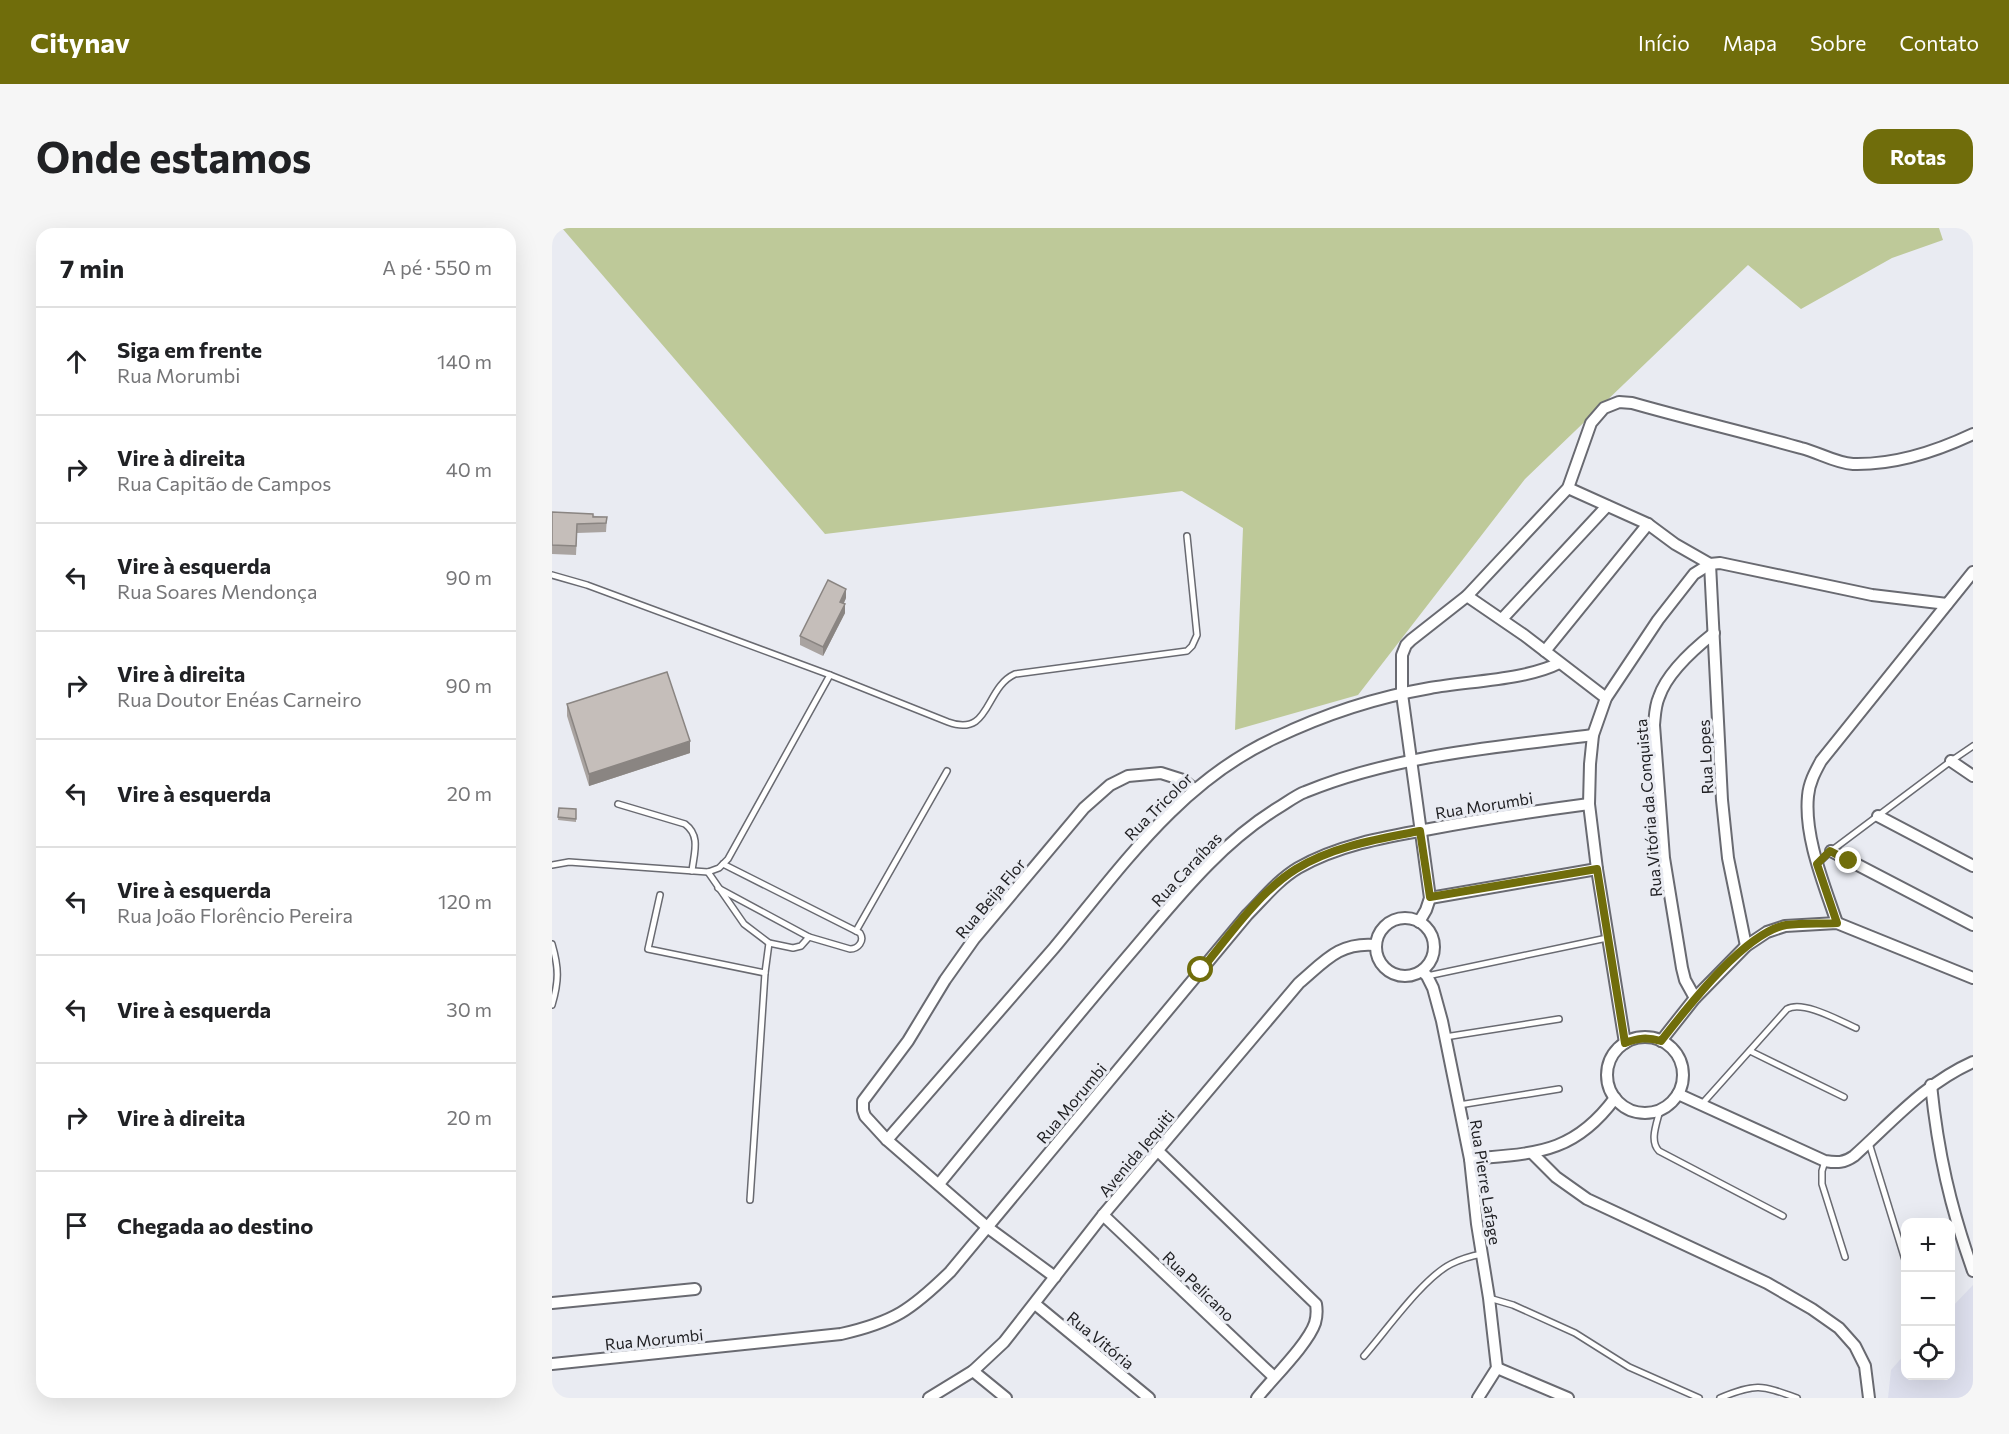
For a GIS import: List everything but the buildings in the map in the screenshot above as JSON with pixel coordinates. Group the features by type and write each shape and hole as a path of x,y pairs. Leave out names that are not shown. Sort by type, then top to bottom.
{"street":[{"path":"1419,922 1430,897 1402,694 1402,655 1406,645 1467,596 1568,488 1591,423 1604,408 1619,402 1632,403 1804,448 1852,464 1923,454 1973,434"},
{"path":"1568,488 1648,524 1675,544 1710,564"},
{"path":"1502,619 1607,506"},
{"path":"1545,651 1648,524"},
{"path":"1625,1043 1597,869 1589,804 1590,764 1593,735 1606,698 1665,611 1694,574 1710,564 1720,563 1872,595 1947,604"},
{"name":"Rua Lopes","path":"1710,564 1722,800 1728,858 1746,946"},
{"path":"1837,923 1817,864 1809,820 1808,795 1813,776 1821,761 1973,572"},
{"path":"1467,596 1502,619 1606,698"},
{"name":"Rua Vitória da Conquista","path":"1695,999 1685,980 1682,968 1665,869 1654,725 1655,707 1659,694 1689,654 1714,633"},
{"name":"Rua Tricolor","path":"887,1140 1037,968 1106,882 1165,817 1194,789 1231,762 1274,738 1320,718 1402,694 1540,672 1559,663"},
{"name":"Rua Caraíbas","path":"939,1184 1201,870 1236,837 1270,813 1302,793 1353,775 1411,760 1593,735"},
{"path":"1951,761 1973,776"},
{"name":"Rua Beija Flor","path":"887,1140 865,1116 862,1106 866,1095 908,1041 945,980 974,939 1084,808 1110,785 1128,776 1146,773 1174,776 1194,789"},
{"name":"Rua Morumbi","path":"552,1364 818,1337 871,1328 890,1320 927,1295 950,1272 1247,915 1276,885 1296,869 1324,855 1352,845 1496,817 1589,804"},
{"path":"1878,816 1973,866"},
{"path":"1830,851 1973,925"},
{"path":"1430,897 1597,869"},
{"path":"1400,919 1419,922 1432,936 1434,946 1433,956 1425,974 1404,977 1386,970 1380,963 1375,945 1383,927 1400,919"},
{"path":"1661,1041 1695,999 1746,946 1767,932 1785,926 1837,923 1973,978"},
{"name":"Avenida Jequiti","path":"929,1398 973,1371 1004,1342 1104,1215 1299,983 1329,958 1348,946 1375,945"},
{"name":"Rua Pierre Lafage","path":"1425,974 1438,1002 1470,1159 1497,1368"},
{"path":"1636,1038 1661,1041 1679,1058 1683,1076 1678,1094 1671,1104 1648,1113 1635,1112 1624,1107 1609,1087 1607,1075 1612,1057 1625,1043 1636,1038"},
{"path":"1678,1094 1825,1161 1835,1163 1846,1161 1869,1143 1931,1085 1973,1062"},
{"path":"1931,1085 1941,1164 1955,1221 1973,1271"},
{"path":"1470,1159 1532,1153 1563,1144 1586,1131 1602,1116 1615,1098"},
{"path":"887,1140 987,1227 1055,1276"},
{"path":"1158,1151 1316,1304 1316,1322 1309,1335 1257,1398"},
{"path":"1532,1153 1556,1178 1587,1199 1767,1283 1812,1309 1839,1328 1855,1346 1865,1366 1869,1398"},
{"name":"Rua Pelicano","path":"1104,1215 1274,1377"},
{"path":"552,1303 695,1289"},
{"name":"Rua Vitória","path":"1035,1304 1149,1398"},
{"path":"1478,1398 1497,1368 1568,1398"},
{"path":"973,1371 1006,1398"}],"lane":[{"path":"552,575 587,585 830,675 957,725 965,726 980,719 1003,681 1015,674 1187,651 1196,641 1197,635 1187,536"},
{"path":"552,865 569,862 708,872 716,870 728,859 830,675"},
{"path":"1817,864 1830,851 1973,746"},
{"path":"856,931 947,771"},
{"path":"618,804 685,824 690,828 696,842 692,870"},
{"path":"718,888 809,937 855,949 859,946 862,938 860,933 723,864"},
{"path":"708,872 744,924 769,943 793,948 801,946 809,937"},
{"path":"660,895 648,949 765,973"},
{"path":"1425,974 1607,938"},
{"path":"750,1200 769,943"},
{"path":"552,944 557,960 559,981 552,1005"},
{"path":"1702,1104 1792,1006 1805,1007 1856,1028"},
{"path":"1445,1037 1559,1019"},
{"path":"1750,1051 1844,1097"},
{"path":"1459,1105 1559,1089"},
{"path":"1660,1110 1654,1138 1655,1148 1783,1216"},
{"path":"1869,1143 1901,1250"},
{"path":"1825,1161 1821,1171 1822,1184 1845,1257"},
{"path":"1364,1356 1430,1278 1449,1265 1482,1254"},
{"path":"1489,1298 1513,1305 1575,1333 1629,1367 1699,1398"},
{"path":"1720,1398 1753,1386 1770,1388 1797,1398"}],"shaded area":[{"path":"1973,1285 1973,1398 1888,1398 1891,1370 1901,1359 1901,1380 1955,1380 1955,1304"}],"green space":[{"path":"562,228 1939,228 1943,240 1892,258 1801,309 1748,265 1525,479 1358,695 1235,730 1243,528 1182,491 825,534"}],"route":[{"path":"1201,970 1247,915 1276,885 1296,869 1324,855 1352,845 1420,831 1430,897 1597,869 1625,1043 1636,1038 1661,1041 1695,999 1746,946 1767,932 1785,926 1837,923 1817,864 1830,851 1849,861"}]}
